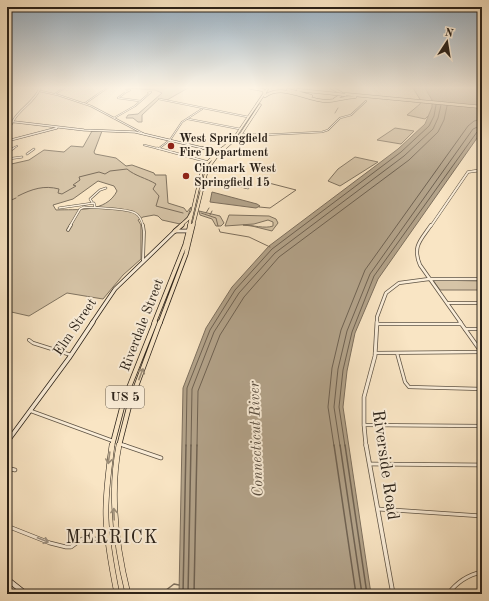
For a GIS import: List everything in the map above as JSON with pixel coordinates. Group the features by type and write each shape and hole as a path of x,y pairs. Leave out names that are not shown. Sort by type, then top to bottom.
{"main road":[{"name":"Riverdale Street","path":"117,594 108,539 106,488 112,441 124,400 190,231 209,165 236,135 249,116"},
{"path":"236,135 241,134 249,116"},
{"name":"Riverdale Street","path":"128,594 119,556 115,523 114,485 119,444 130,403 186,254 193,210 202,171 208,162 241,134 252,116"},
{"path":"7,121 59,127 135,130 144,134 221,152"},
{"path":"7,132 13,121"},
{"path":"7,141 59,127"},
{"path":"199,181 198,192 201,192"},
{"path":"175,231 188,219 193,210"},
{"path":"175,231 190,231"},
{"name":"Elm Street","path":"7,442 71,355 112,294 143,261 175,231"},
{"path":"172,234 190,231"},
{"path":"7,579 26,594"},
{"path":"7,590 8,594"}],"street":[{"path":"13,121 16,116"},
{"path":"110,116 135,130"},
{"path":"157,149 170,140 181,123 191,116"},
{"path":"241,134 314,134 328,130 340,118 345,116"},
{"path":"187,119 240,130"},
{"path":"244,130 251,134"},
{"path":"144,145 208,162"},
{"path":"7,153 17,146"},
{"path":"7,159 21,157 34,149"},
{"path":"482,170 468,172 417,246 416,251 417,259 429,279 482,352"},
{"path":"204,179 217,180 248,188"},
{"path":"95,208 95,204 90,199 100,190 106,188"},
{"path":"59,208 93,202"},
{"path":"68,230 82,208 131,212 142,221 144,232 143,261"},
{"path":"429,279 482,279"},
{"name":"Riverside Road","path":"392,594 369,464 364,425 364,394 375,353 376,324 381,303 389,289 399,284 429,279"},
{"path":"447,303 482,303"},
{"path":"376,324 461,324"},
{"path":"465,329 482,329"},
{"path":"29,340 33,343 71,355"},
{"path":"375,353 482,352"},
{"path":"397,353 406,383 410,387 482,389"},
{"path":"30,410 112,441"},
{"path":"364,425 482,426"},
{"path":"119,444 161,458"},
{"path":"369,464 482,465"},
{"path":"7,468 15,470"},
{"path":"377,509 482,516"},
{"path":"7,526 50,543 71,547 82,539 108,539"},
{"path":"448,594 462,579 482,572"}],"shaded area":[{"path":"127,116 142,116 142,122 138,122 133,118 126,118"},
{"path":"412,116 428,116 425,119"},
{"path":"395,128 414,131 401,144 377,140"},
{"path":"92,131 102,131 94,152 95,154 116,158 126,166 132,165 154,173 155,175 166,175 168,203 184,208 187,212 191,207 188,216 180,224 162,220 158,216 154,215 143,217 138,220 141,225 141,259 123,275 103,299 67,293 29,316 7,311 7,165 29,160 44,150 64,152 71,146 83,147","holes":["98,181 114,186 117,191 112,198 106,203 98,206 82,209 56,210 53,205 73,199"]},
{"path":"355,157 378,162 340,186 328,181 338,169"},
{"path":"199,211 220,216 224,223 221,226 216,226 212,219 200,215"},
{"path":"229,215 269,216 276,219 278,223 272,231 243,225 262,227 273,226 273,222 268,220 254,224 225,226"},
{"path":"433,280 482,281 482,290 440,290"}],"water":[{"name":"Connecticut River","path":"428,116 481,116 482,131 378,279 355,333 347,371 343,407 371,594 179,594 183,388 206,328 232,287 269,246 398,149 425,124"},
{"path":"212,192 260,206 256,208 210,202"}],"waterway":[{"path":"18,196 28,191 48,187 59,189 58,193 62,194 76,186 73,185 80,180 79,177 99,172 105,174 110,171 127,169 156,184 153,189 159,196 156,206 183,213"},
{"path":"259,207 270,208 296,190 261,181"},
{"path":"7,202 16,198"},
{"path":"206,213 209,208"},
{"path":"210,215 212,211"},
{"path":"201,213 216,218 218,226"},
{"path":"219,229 220,232 249,237 270,247"},
{"path":"161,594 174,584 179,585"}],"place":[{"name":"West Springfield Fire Department","path":"171,146"},
{"name":"Cinemark West Springfield 15","path":"186,176"}],"district":[{"name":"MERRICK","path":"112,538"}]}
